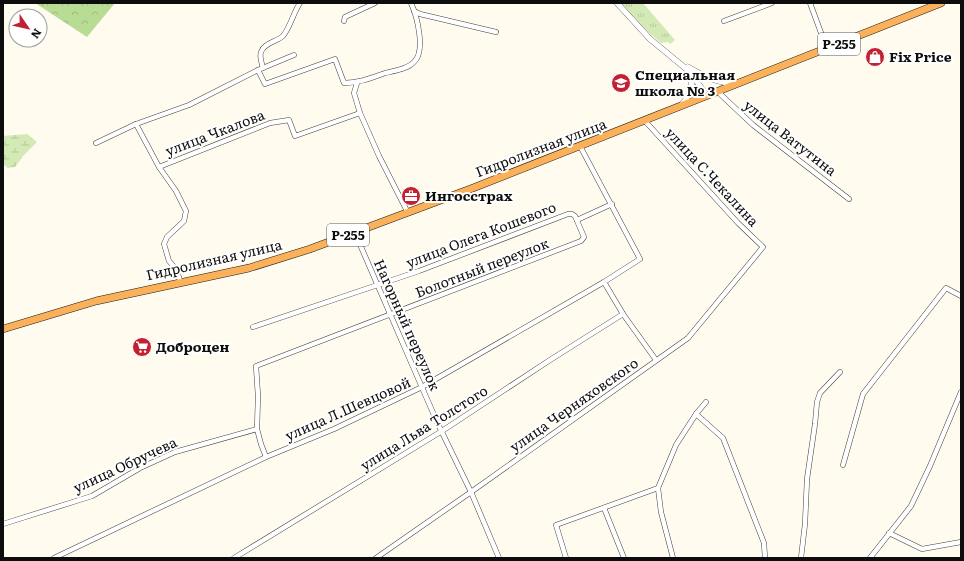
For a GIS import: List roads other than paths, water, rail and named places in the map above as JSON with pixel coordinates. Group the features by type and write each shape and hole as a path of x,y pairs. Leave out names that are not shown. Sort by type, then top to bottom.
{"highway":[{"name":"Гидролизная улица","path":"3,329 96,300 256,266 355,233 645,121 941,3"}],"street":[{"path":"263,68 260,56 262,49 281,37 290,24 300,3"},
{"path":"344,21 345,17 375,3"},
{"path":"258,70 265,84 336,59 344,83 357,83 407,66 416,61 419,45 418,22 411,3"},
{"path":"414,11 416,3"},
{"path":"617,3 650,39 693,75 706,96"},
{"path":"724,21 772,3"},
{"path":"810,3 827,49"},
{"path":"414,11 420,14 496,32"},
{"path":"96,143 136,124 189,105 258,70 294,55"},
{"path":"676,60 708,78 720,82 738,84"},
{"path":"681,106 689,95 692,86 689,74 684,67"},
{"path":"357,83 354,93 360,113 379,156 408,213"},
{"name":"улица Ватутина","path":"718,92 753,125 849,199"},
{"name":"улица Чкалова","path":"159,167 270,123 290,120 295,136 360,113"},
{"name":"улица С.Чекалина","path":"645,121 728,212 763,247"},
{"name":"улица Чкалова","path":"136,124 159,167 176,191 186,211 184,220 168,237 164,244 169,261 176,269 181,282"},
{"path":"577,220 612,204 580,146"},
{"name":"улица Л.Шевцовой","path":"54,558 266,457 334,429 422,388 604,282 640,259 612,204"},
{"name":"улица Олега Кошевого","path":"254,327 419,271 568,214 574,215 577,220"},
{"name":"Болотный переулок","path":"257,429 258,396 256,366 581,241 584,238 577,220"},
{"name":"Нагорный переулок","path":"355,233 422,388 471,492 497,557"},
{"name":"улица Черняховского","path":"376,558 688,338 763,247"},
{"path":"604,282 623,314 656,360"},
{"path":"844,465 863,394 946,288 961,296"},
{"name":"улица Льва Толстого","path":"234,558 442,431 623,314"},
{"path":"801,558 807,479 817,402 820,393 840,372"},
{"path":"870,558 911,506 930,466 961,392"},
{"path":"673,558 661,512 658,488 676,445 696,414 706,402"},
{"path":"696,414 723,438 737,470 764,543 765,558"},
{"path":"257,429 266,457"},
{"name":"улица Обручева","path":"3,524 92,496 140,468 175,452 257,429"},
{"path":"566,558 556,525 658,488"},
{"path":"604,508 624,558"},
{"path":"889,533 922,549 961,542"}],"place":[{"name":"Fix Price","path":"875,57"},
{"name":"Специальная школа № 3","path":"621,83"},
{"name":"Ингосстрах","path":"411,196"},
{"name":"Доброцен","path":"142,347"}]}
